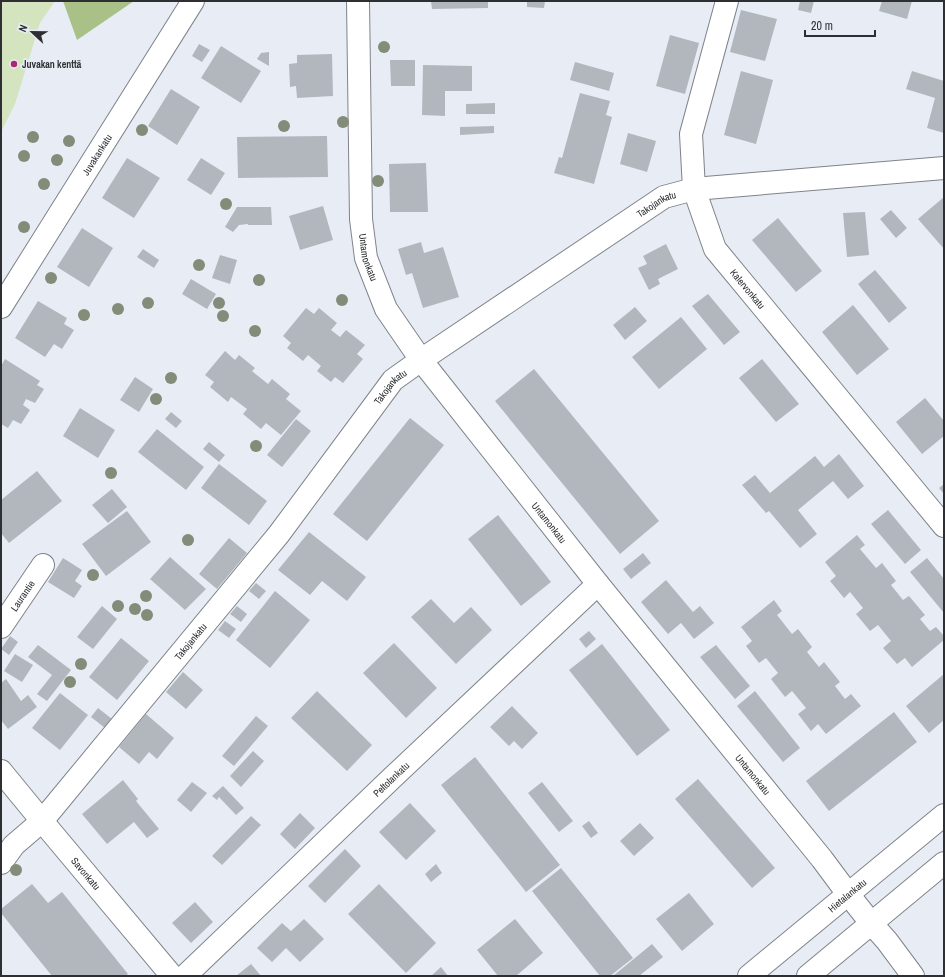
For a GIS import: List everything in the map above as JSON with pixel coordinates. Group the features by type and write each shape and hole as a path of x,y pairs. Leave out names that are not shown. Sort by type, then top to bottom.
{"street":[{"name":"Juvakankatu","path":"1,307 193,1"},
{"name":"Untamonkatu","path":"358,1 362,220 366,258 386,308 421,360 598,584 822,859 871,923 888,941 913,976"},
{"name":"Kalervonkatu","path":"727,1 691,134 694,189 715,249 944,526"},
{"name":"Takojankatu","path":"1,863 14,845 42,821 279,534 393,380 664,197 694,189 944,168"},
{"name":"Laurantie","path":"1,627 43,565"},
{"name":"Peltolankatu","path":"185,976 598,584"},
{"name":"Savonkatu","path":"1,770 172,976"},
{"name":"Hietalankatu","path":"749,976 944,815"},
{"path":"808,976 944,863"}],"green space":[{"name":"Juvakan kenttä","path":"1,1 55,1 40,23 15,104 1,132"},
{"path":"63,1 134,1 77,40"}],"building":[{"path":"431,1 488,1 488,8 432,9"},
{"path":"527,1 545,1 544,8 527,7"},
{"path":"800,1 814,1 811,13 798,10"},
{"path":"882,1 912,1 907,19 879,11"},
{"path":"741,10 777,19 765,61 730,52"},
{"path":"670,35 699,43 685,94 656,86"},
{"path":"199,44 210,50 202,62 192,56"},
{"path":"221,46 261,71 241,103 201,78"},
{"path":"269,52 269,66 257,59 261,53"},
{"path":"332,54 333,96 297,98 296,86 290,87 289,64 297,63 297,55"},
{"path":"390,60 415,60 415,86 391,86"},
{"path":"575,62 614,73 609,91 570,80"},
{"path":"423,65 472,66 472,91 445,91 445,116 422,115"},
{"path":"741,71 773,80 756,144 724,135"},
{"path":"912,71 944,81 944,133 927,128 935,98 906,89"},
{"path":"171,89 200,107 177,145 148,126"},
{"path":"580,93 610,101 606,115 612,117 594,184 554,173 559,157 562,158"},
{"path":"495,103 495,114 466,114 466,104"},
{"path":"494,126 494,133 460,135 460,127"},
{"path":"628,133 656,141 647,172 620,164"},
{"path":"327,136 328,177 238,178 237,137"},
{"path":"127,158 160,178 134,218 102,198"},
{"path":"201,158 225,173 211,195 187,180"},
{"path":"426,163 428,212 390,212 389,164"},
{"path":"944,197 944,249 918,219"},
{"path":"323,206 333,240 300,250 289,216"},
{"path":"237,207 271,207 272,225 239,225 233,232 225,227"},
{"path":"891,210 907,228 896,238 880,219"},
{"path":"865,212 869,255 847,257 843,213"},
{"path":"778,218 822,271 796,292 752,240"},
{"path":"82,228 113,248 89,287 57,267"},
{"path":"421,242 424,253 443,247 459,297 423,308 412,273 406,275 398,249"},
{"path":"666,244 678,269 658,279 660,284 649,290 638,268 647,264 643,256"},
{"path":"143,249 159,260 154,268 137,257"},
{"path":"220,255 237,260 230,284 212,278"},
{"path":"875,270 907,308 889,323 858,284"},
{"path":"191,279 216,294 207,309 182,294"},
{"path":"708,294 740,332 724,345 692,306"},
{"path":"38,301 67,318 64,324 74,330 62,349 54,344 45,357 15,338"},
{"path":"853,305 889,349 857,375 822,332"},
{"path":"635,307 647,321 625,340 613,325"},
{"path":"306,308 314,314 319,308 337,323 331,330 340,337 346,330 365,345 357,354 363,359 343,383 335,377 331,382 317,371 321,366 308,355 303,361 287,348 291,343 283,336"},
{"path":"681,317 707,349 659,389 632,357"},
{"path":"225,351 235,360 239,355 255,368 252,371 268,384 272,379 290,394 286,399 301,411 281,435 266,423 261,429 243,414 247,409 231,397 228,402 210,387 214,382 205,375"},
{"path":"5,359 40,381 37,385 44,389 35,403 26,399 23,405 30,410 21,424 13,420 8,428 1,424 1,366"},
{"path":"762,359 799,404 776,422 739,378"},
{"path":"534,369 659,521 620,554 495,401"},
{"path":"135,377 153,389 139,412 120,400"},
{"path":"925,398 944,421 944,436 922,454 896,422"},
{"path":"80,408 115,430 98,458 63,436"},
{"path":"171,412 182,421 176,428 165,419"},
{"path":"410,418 444,445 367,541 333,514"},
{"path":"296,419 311,431 282,467 267,455"},
{"path":"157,429 204,467 186,490 138,452"},
{"path":"209,442 225,455 219,462 203,449"},
{"path":"839,454 864,486 848,499 833,481 798,510 817,534 800,548 769,511 766,513 742,485 755,475 770,493 815,456 824,467"},
{"path":"219,464 267,501 249,525 201,488"},
{"path":"37,471 62,501 9,543 1,533 1,500"},
{"path":"944,484 944,494 939,488"},
{"path":"112,489 127,507 108,523 92,505"},
{"path":"888,510 921,550 905,564 871,524"},
{"path":"127,511 151,542 106,576 82,544"},
{"path":"498,515 551,582 521,606 468,539"},
{"path":"309,532 366,577 347,601 322,581 310,595 278,570"},
{"path":"857,535 865,545 860,549 876,568 882,563 896,581 891,585 903,600 909,596 925,615 920,619 930,631 936,627 944,636 944,640 912,667 905,658 897,664 883,648 891,641 878,625 870,631 856,614 863,608 850,592 844,598 830,581 836,576 825,562"},
{"path":"229,538 247,553 217,589 199,574"},
{"path":"643,553 651,563 631,579 623,569"},
{"path":"170,557 206,589 185,610 150,579"},
{"path":"63,558 82,570 75,581 82,586 74,598 48,582"},
{"path":"927,558 944,579 944,613 910,572"},
{"path":"666,580 693,612 700,606 714,623 694,639 681,623 668,634 641,602"},
{"path":"256,583 266,591 259,599 249,591"},
{"path":"275,591 310,620 270,668 236,640"},
{"path":"431,599 454,623 471,607 492,630 456,664 411,617"},
{"path":"774,600 782,611 777,615 792,634 798,629 812,647 807,652 819,667 824,662 840,682 835,686 845,699 851,694 861,706 826,734 818,724 811,731 798,714 806,708 792,691 785,697 771,679 778,673 766,658 759,663 746,646 752,641 741,627"},
{"path":"102,606 117,619 93,649 77,637"},
{"path":"237,606 247,614 241,622 230,614"},
{"path":"225,621 236,629 229,638 218,630"},
{"path":"589,631 596,639 586,648 579,639"},
{"path":"10,636 18,642 9,655 1,649"},
{"path":"121,638 149,661 117,700 89,677"},
{"path":"394,643 437,688 406,718 363,673"},
{"path":"602,644 670,730 637,756 569,670"},
{"path":"38,645 71,670 47,701 37,694 52,675 28,657"},
{"path":"716,645 750,686 735,699 700,657"},
{"path":"15,654 33,665 22,682 4,671"},
{"path":"183,672 203,690 186,709 166,692"},
{"path":"944,674 944,720 929,733 906,706"},
{"path":"6,679 21,701 28,695 37,707 8,729 1,720 1,683"},
{"path":"317,691 372,745 347,771 291,718"},
{"path":"755,691 800,748 783,762 737,706"},
{"path":"60,693 88,715 60,750 32,728"},
{"path":"512,706 538,733 522,749 514,741 509,746 490,727"},
{"path":"98,708 112,719 105,728 91,717"},
{"path":"894,712 917,742 829,811 806,781"},
{"path":"146,714 174,738 157,759 149,752 139,764 119,747"},
{"path":"256,716 268,726 234,766 222,756"},
{"path":"253,751 264,761 241,787 230,776"},
{"path":"475,757 560,865 526,892 441,785"},
{"path":"698,779 775,868 752,888 675,799"},
{"path":"123,780 138,799 136,801 159,829 147,838 134,822 107,844 82,814"},
{"path":"192,782 207,793 191,812 177,800"},
{"path":"542,782 573,821 559,832 528,793"},
{"path":"223,786 244,808 236,815 219,797 217,800 212,796"},
{"path":"410,803 436,831 406,860 379,832"},
{"path":"300,813 315,828 295,849 280,834"},
{"path":"251,816 261,825 222,865 212,856"},
{"path":"589,821 598,833 591,838 582,826"},
{"path":"640,823 654,838 634,856 620,841"},
{"path":"345,849 361,866 325,903 308,886"},
{"path":"436,864 442,873 431,882 425,874"},
{"path":"561,868 633,958 610,976 600,976 532,891"},
{"path":"32,884 48,903 62,892 128,974 125,976 52,976 1,913 1,909"},
{"path":"379,884 436,943 406,973 348,914"},
{"path":"689,893 714,924 682,951 656,919"},
{"path":"195,902 213,922 191,943 172,923"},
{"path":"304,919 324,939 300,962 286,948 272,962 257,948 282,923 291,931"},
{"path":"515,919 543,953 516,976 498,976 477,950"},
{"path":"652,944 663,957 639,976 613,976"},
{"path":"251,964 261,976 236,976"},
{"path":"441,967 448,976 431,976"}],"place":[{"name":"Juvakan kenttä","path":"14,64"}]}
